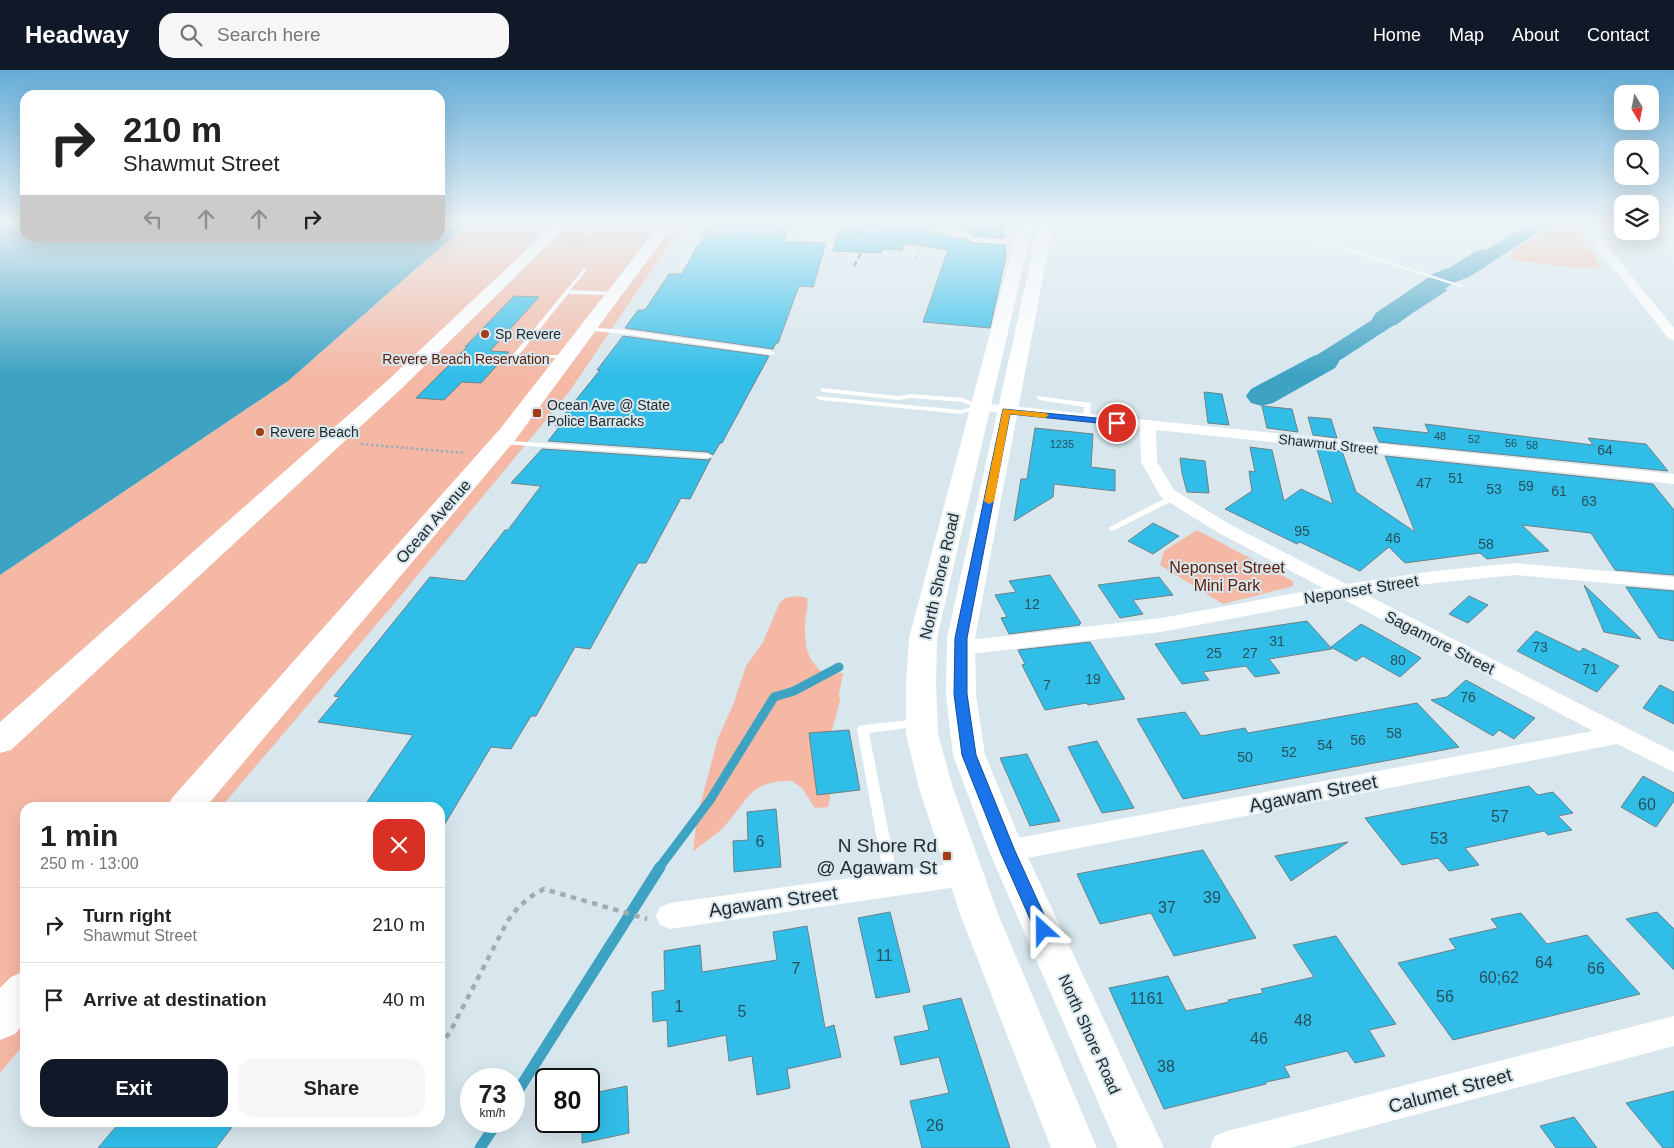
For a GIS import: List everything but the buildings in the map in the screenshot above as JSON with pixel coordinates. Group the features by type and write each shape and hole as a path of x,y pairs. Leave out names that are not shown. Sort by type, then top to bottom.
{"main road":[{"path":"0,741 394,385 512,274"},
{"name":"Ocean Avenue","path":"189,802 501,442 629,274"},
{"name":"North Shore Road","path":"1014,274 994,409 991,495 975,564 961,648 961,694 969,755 1008,851 1141,1148"},
{"name":"North Shore Road","path":"1033,274 994,409 923,638 921,683 922,734 936,788 978,914 1074,1148"},
{"path":"0,1020 20,997"}],"street":[{"path":"1624,274 1674,336"},
{"name":"Shawmut Street","path":"994,409 1086,420 1674,479"},
{"name":"Sagamore Street","path":"1148,426 1149,462 1167,493 1173,497 1223,528 1674,763"},
{"name":"Neponset Street","path":"961,648 1161,625 1342,591 1435,577 1516,569 1674,583"},
{"name":"Agawam Street","path":"1008,851 1619,735"},
{"name":"Agawam Street","path":"660,918 964,874"},
{"name":"Calumet Street","path":"1227,1148 1674,1031"}],"lane":[{"path":"565,357 514,357 580,274"},
{"path":"1422,274 1462,286"},
{"path":"566,292 614,294"},
{"path":"586,329 624,332 772,353"},
{"path":"873,389 899,391 911,396"},
{"path":"822,394 898,398 911,396 963,400 994,409 960,412 822,394"},
{"path":"1040,398 1088,405 1086,420"},
{"path":"501,442 708,456"},
{"path":"1112,528 1173,497"},
{"path":"892,884 863,729 922,722"}],"path":[{"path":"354,443 466,453"},
{"path":"445,1039 507,922 516,907 530,896 544,889 618,910 660,918"}],"green space":[{"name":"Revere Beach Reservation","path":"410,274 649,274 569,392 393,605 225,802 20,802 20,1049 0,1073 0,575 288,381"},
{"name":"Neponset Street Mini Park","path":"1197,530 1293,581 1293,586 1223,604 1160,565 1164,551"},
{"path":"798,596 807,598 805,640 810,658 824,674 843,673 839,694 840,700 830,738 830,798 828,807 815,808 802,788 792,781 767,784 751,794 723,828 693,852 697,817 718,738 733,705 746,666 763,642 780,602 785,598"}],"water":[{"path":"0,274 410,274 288,381 0,575"},
{"path":"1432,285 1448,290 1288,394 1272,393 1270,388 1279,379 1416,292"}],"waterway":[{"path":"1386,319 1444,278 1454,274"},
{"path":"1262,396 1324,362"},
{"path":"659,868 710,800 774,697 794,691 839,667"},
{"path":"525,1080 660,867"},
{"path":"480,1148 490,1133"}],"slow traffic":[{"path":"989,501 1006,411 1045,415"}],"place":[{"name":"Sp Revere","path":"485,334"},
{"name":"Ocean Ave @ State Police Barracks","path":"537,413"},
{"name":"Revere Beach","path":"260,432"},
{"name":"N Shore Rd @ Agawam St","path":"947,856"}],"route":[{"path":"1043,930 969,755 961,694 961,638 991,495 1006,411 1117,423"}]}
